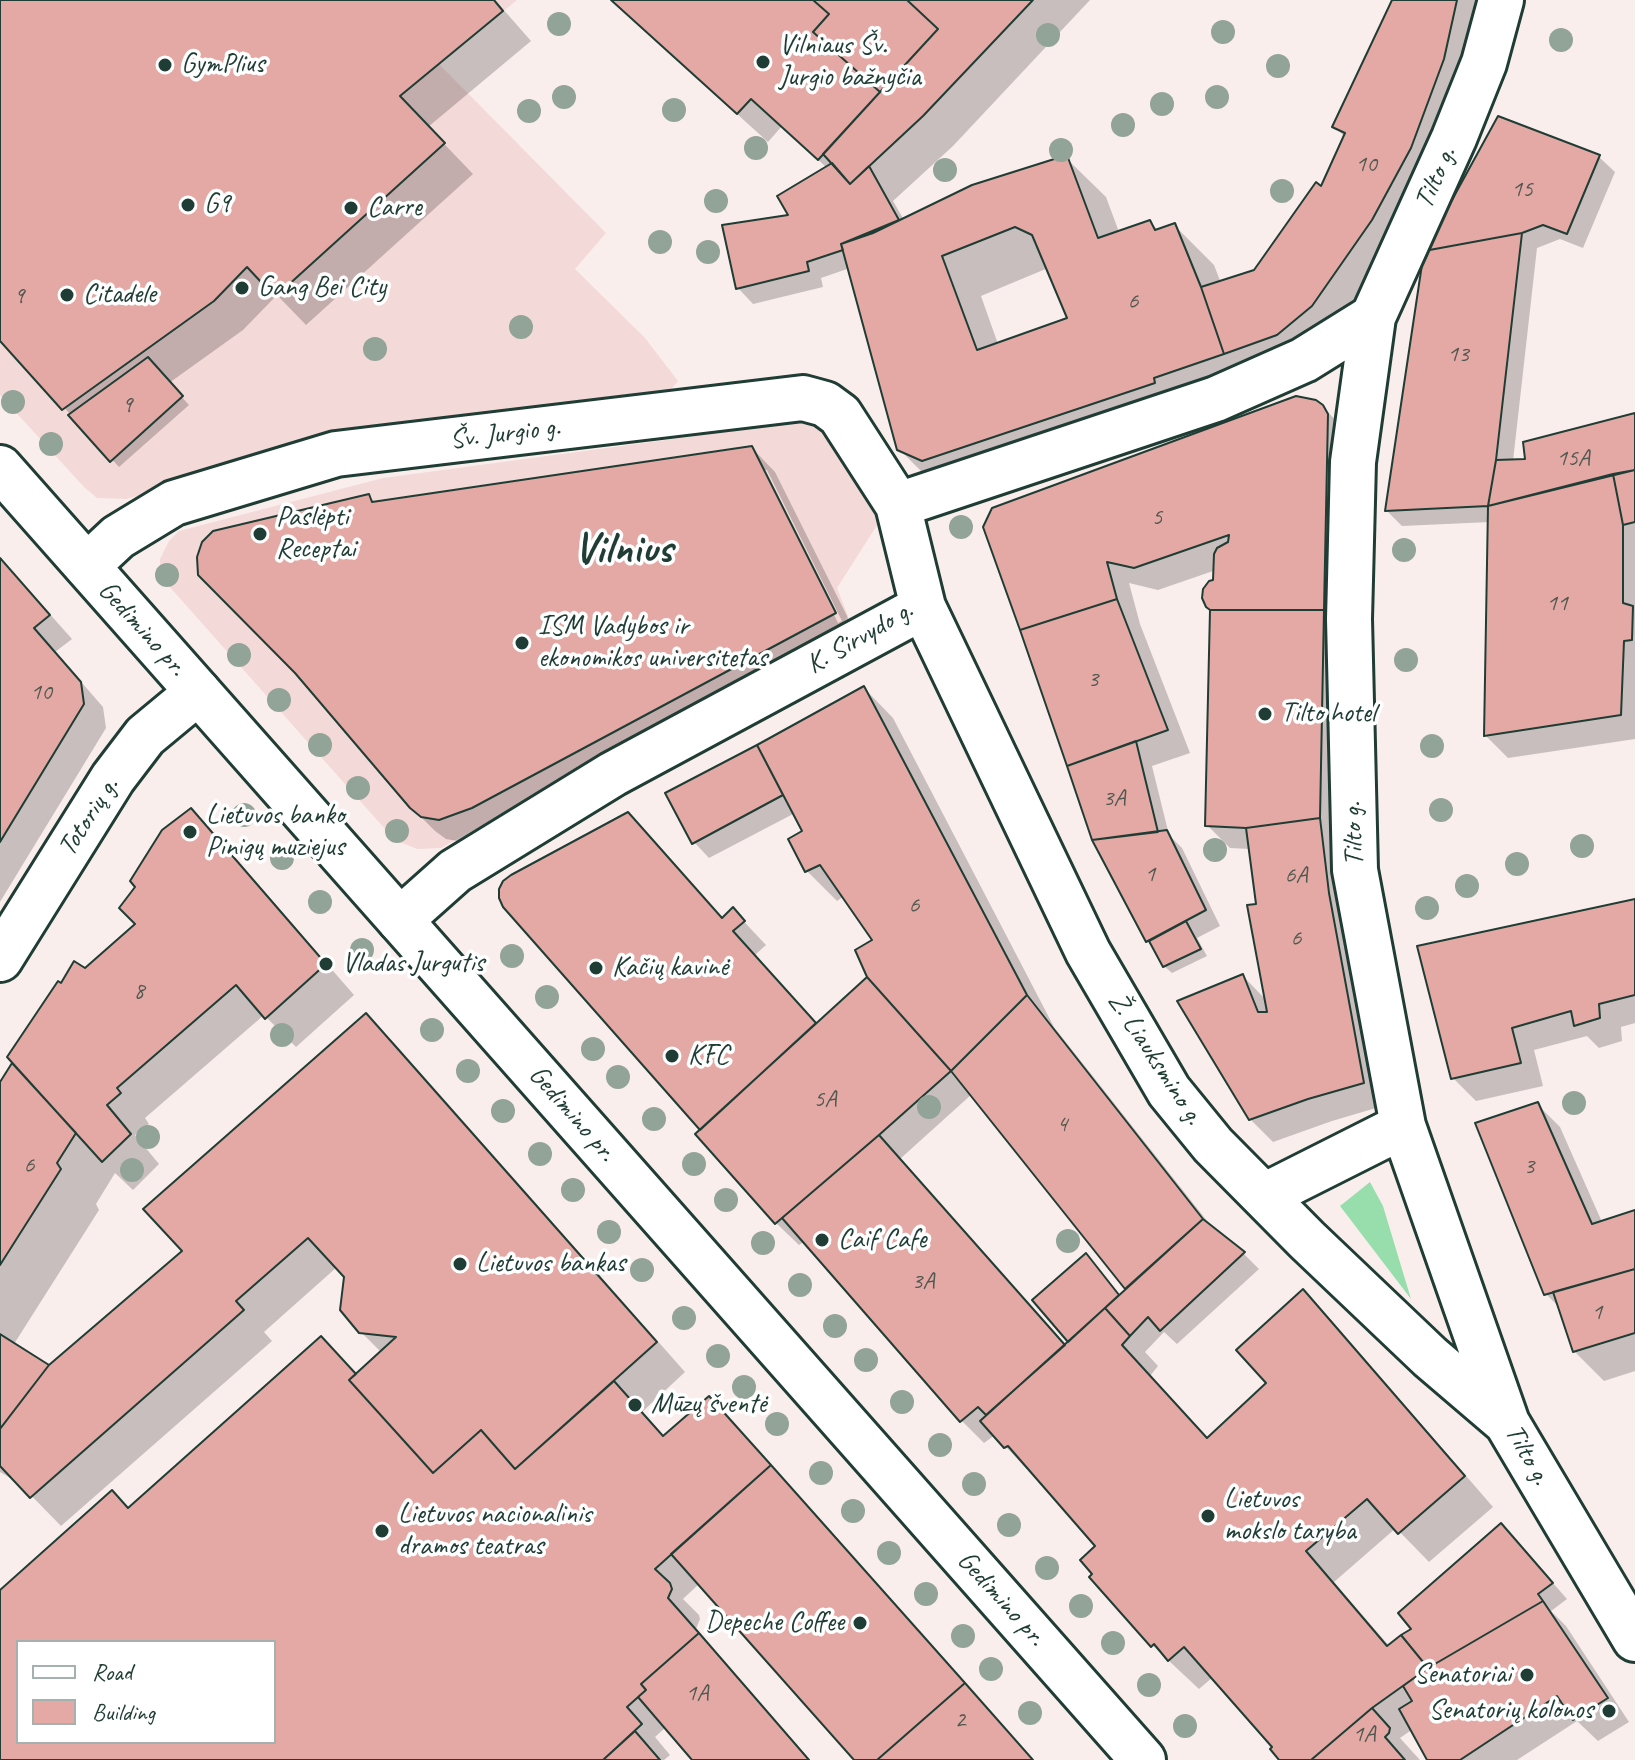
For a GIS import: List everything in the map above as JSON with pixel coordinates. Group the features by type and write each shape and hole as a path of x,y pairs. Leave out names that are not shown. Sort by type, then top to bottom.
{"street":[{"name":"Tilto g.","path":"1501,0 1484,63 1459,125 1373,317 1353,462 1349,619 1355,870 1403,1126 1507,1423 1635,1639"},
{"path":"898,505 1216,399 1304,360 1373,317"},
{"name":"Šv. Jurgio g.","path":"87,566 118,537 174,503 336,454 803,398 825,404 840,415 898,505"},
{"name":"Gedimino pr.","path":"0,468 1143,1760"},
{"name":"K. Sirvydo g.","path":"400,920 455,871 613,774 923,607 898,505"},
{"name":"Ž. Liauksmino g.","path":"923,607 1088,952 1169,1091 1213,1145 1307,1240 1430,1357 1507,1423"},
{"name":"Totorių g.","path":"0,959 113,778 145,736 198,692"},
{"path":"1264,1196 1403,1126"}],"shaded area":[{"path":"0,0 517,0 439,64 606,233 575,269 645,338 678,381 666,396 350,442 126,499 97,498 0,395"},
{"name":"ISM Vadybos ir ekonomikos universitetas","path":"808,421 836,430 879,522 837,588 848,616 839,628 441,848 417,849 400,842 385,829 160,576 160,559 169,541 179,531 383,478"}],"green space":[{"path":"1370,1182 1383,1206 1411,1299 1340,1206"}],"building":[{"name":"G9","path":"0,0 494,0 503,11 400,96 445,143 275,297 247,267 214,301 62,410 0,341"},
{"name":"Vilniaus Šv. Jurgio bažnyčia","path":"611,0 813,0 829,14 813,32 880,92 818,160 751,99 737,114"},
{"path":"813,0 907,0 938,29 880,92 813,32 829,14"},
{"path":"907,0 1033,0 923,116 850,184 823,154 938,29"},
{"path":"1392,0 1457,0 1444,59 1411,148 1372,220 1312,306 1277,335 1224,354 1201,287 1254,270 1316,182 1321,186 1345,133 1332,127"},
{"path":"1498,116 1600,155 1567,234 1543,225 1522,233 1424,251"},
{"path":"1067,155 1098,238 1150,220 1155,230 1175,223 1224,354 1154,378 1155,383 922,461 897,450 841,244 873,233 972,185","holes":["1015,227 1032,235 1067,318 977,350 942,256"]},
{"path":"832,163 850,184 869,166 899,220 841,244 843,250 807,262 809,271 736,289 722,225 788,215 777,196"},
{"path":"1522,233 1488,506 1385,511 1424,251"},
{"path":"148,357 183,396 110,462 68,415"},
{"path":"1296,396 1316,400 1328,414 1324,610 1210,610 1206,607 1202,598 1203,589 1213,580 1214,554 1217,548 1228,542 1229,535 1134,568 1107,562 1117,599 1020,630 983,527 992,508"},
{"path":"1635,413 1635,470 1488,506 1496,460 1525,459 1523,442"},
{"name":"ISM Vadybos ir ekonomikos universitetas","path":"752,446 836,613 472,808 439,820 421,817 410,808 295,673 198,575 197,557 202,542 213,531 369,494 372,502"},
{"path":"1635,470 1635,522 1623,525 1613,474"},
{"path":"1613,474 1623,525 1623,603 1633,606 1632,640 1624,641 1621,715 1484,736 1488,506"},
{"path":"0,558 50,615 34,628 81,682 84,704 0,842"},
{"path":"1117,599 1168,730 1067,766 1020,630"},
{"name":"Tilto hotel","path":"1210,610 1324,610 1320,818 1246,828 1205,826"},
{"path":"864,686 1027,995 951,1071 867,977 855,950 872,940 820,865 805,872 788,839 802,831 757,745"},
{"path":"1136,741 1158,832 1092,840 1067,766"},
{"path":"757,745 783,795 692,844 665,793"},
{"path":"191,808 326,964 265,1019 236,985 117,1088 121,1093 107,1105 131,1134 102,1162 7,1057 74,961 85,968 135,924 119,908 135,887 130,881 162,830"},
{"path":"628,812 722,918 733,907 745,921 733,931 816,1023 700,1130 503,907 499,898 503,881 511,875"},
{"path":"1320,818 1329,893 1364,1083 1249,1120 1177,1001 1243,974 1258,1012 1267,1012 1247,905 1256,904 1246,828"},
{"path":"1167,830 1206,910 1146,942 1092,840"},
{"path":"1635,899 1635,995 1599,1004 1600,1018 1574,1026 1571,1011 1512,1028 1521,1063 1451,1079 1417,946"},
{"path":"1186,921 1201,949 1163,967 1149,941"},
{"path":"867,977 951,1071 775,1224 695,1134"},
{"path":"1027,995 1203,1219 1125,1289 951,1071"},
{"name":"Lietuvos bankas","path":"366,1013 657,1342 515,1469 481,1430 433,1473 349,1380 396,1337 359,1333 340,1310 344,1277 308,1238 236,1301 244,1310 30,1498 0,1466 0,1429 49,1365 182,1251 143,1209"},
{"path":"12,1063 76,1133 57,1163 61,1169 0,1265 0,1082"},
{"path":"1538,1102 1592,1224 1635,1210 1635,1269 1544,1295 1475,1123"},
{"path":"879,1135 1065,1345 986,1415 978,1407 960,1422 782,1218"},
{"path":"1203,1219 1245,1252 1160,1331 1148,1317 1130,1336 1105,1308"},
{"path":"1086,1253 1119,1295 1068,1342 1032,1300"},
{"path":"1635,1269 1635,1333 1573,1352 1553,1292"},
{"name":"Lietuvos mokslo taryba","path":"1303,1289 1465,1476 1398,1534 1367,1499 1306,1551 1387,1646 1401,1635 1428,1668 1372,1708 1311,1760 1279,1760 1270,1749 1272,1747 1184,1647 1168,1661 1154,1644 1151,1647 1089,1577 1092,1574 1080,1560 1095,1546 1008,1446 1004,1448 980,1421 1105,1308 1130,1336 1122,1345 1207,1438 1266,1383 1236,1350"},
{"path":"0,1334 49,1365 0,1429"},
{"name":"Lietuvos nacionalinis dramos teatras","path":"321,1336 356,1374 349,1380 433,1473 481,1430 515,1469 614,1381 663,1436 709,1396 771,1465 655,1569 670,1583 672,1589 668,1598 699,1633 641,1684 646,1690 627,1707 642,1724 603,1760 0,1760 0,1590 112,1490 128,1508"},
{"path":"771,1465 965,1683 877,1760 854,1760 671,1554"},
{"path":"1501,1523 1553,1583 1538,1594 1543,1601 1428,1668 1401,1635 1411,1629 1398,1613"},
{"path":"1543,1601 1608,1698 1573,1720 1557,1696 1460,1760 1427,1760 1399,1709 1412,1701 1403,1686 1428,1668"},
{"path":"699,1633 809,1760 692,1760 638,1697 646,1690 641,1684"},
{"path":"965,1683 1033,1760 877,1760"},
{"path":"1372,1708 1390,1728 1385,1737 1405,1760 1311,1760"},
{"path":"635,1731 660,1760 603,1760"}],"place":[{"name":"Vilniaus Šv. Jurgio bažnyčia","path":"763,62"},
{"name":"GymPlius","path":"165,65"},
{"name":"G9","path":"188,205"},
{"name":"Carre","path":"351,208"},
{"name":"Gang Bei City","path":"242,288"},
{"name":"Citadele","path":"67,295"},
{"name":"Paslėpti Receptai","path":"260,534"},
{"name":"ISM Vadybos ir ekonomikos universitetas","path":"522,643"},
{"name":"Tilto hotel","path":"1265,714"},
{"name":"Lietuvos banko Pinigų muziejus","path":"190,832"},
{"name":"Vladas Jurgutis","path":"326,964"},
{"name":"Kačių kavinė","path":"596,968"},
{"name":"KFC","path":"672,1056"},
{"name":"Caif Cafe","path":"822,1240"},
{"name":"Lietuvos bankas","path":"460,1264"},
{"name":"Mūzų šventė","path":"635,1405"},
{"name":"Lietuvos mokslo taryba","path":"1208,1516"},
{"name":"Lietuvos nacionalinis dramos teatras","path":"382,1531"},
{"name":"Depeche Coffee","path":"860,1623"},
{"name":"Senatoriai","path":"1527,1675"},
{"name":"Senatorių kolonos","path":"1609,1711"}],"district":[{"name":"Vilnius","path":"623,550"}]}
